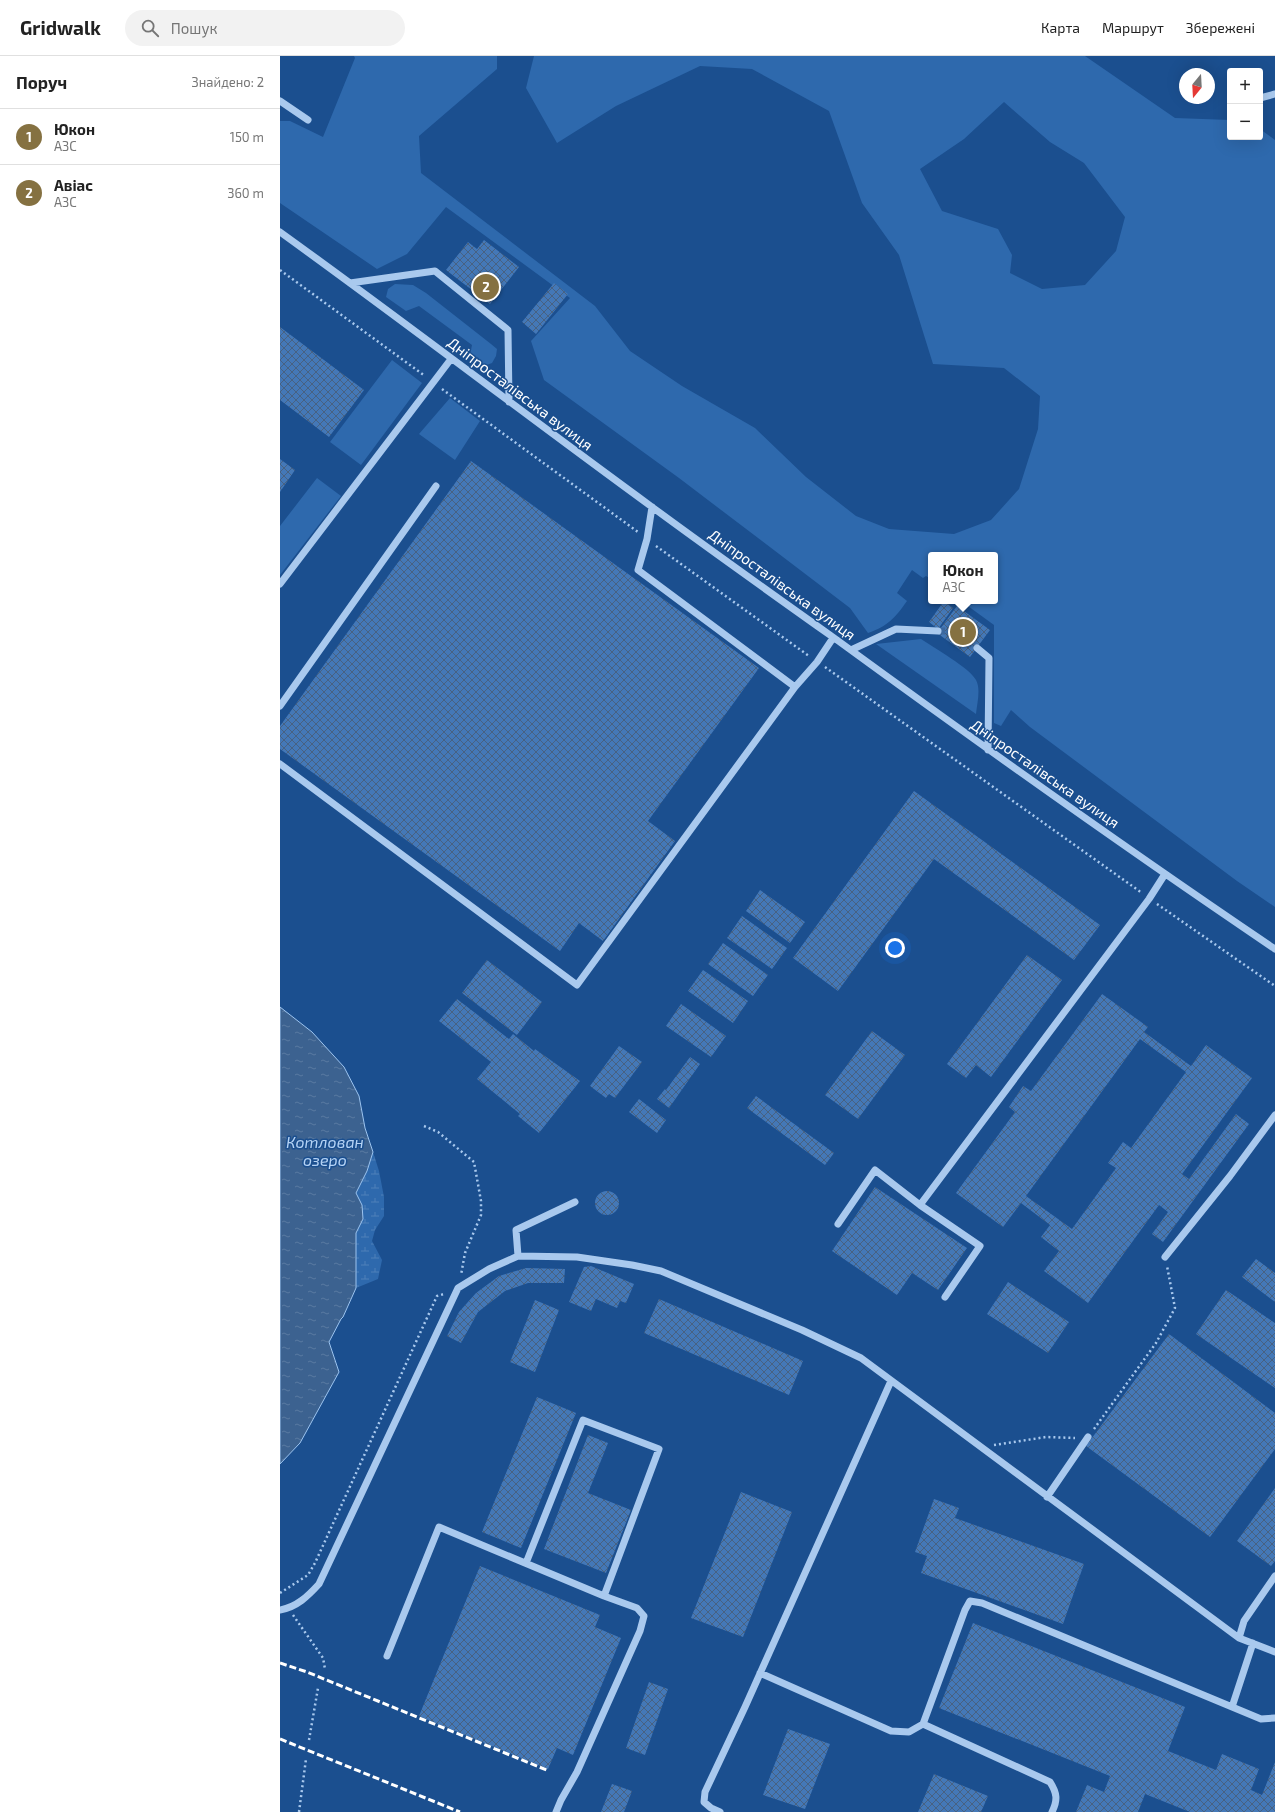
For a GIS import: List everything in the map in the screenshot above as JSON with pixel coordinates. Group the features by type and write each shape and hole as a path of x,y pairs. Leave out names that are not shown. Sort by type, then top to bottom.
{"street":[{"path":"1263,97 1275,94"},
{"path":"280,101 308,120"},
{"name":"Дніпросталівська вулиця","path":"280,232 652,507 988,750 1275,949"},
{"path":"350,283 435,271 508,330 509,402"},
{"path":"280,584 451,359"},
{"path":"280,706 436,486"},
{"path":"652,507 647,539 638,570 795,687"},
{"path":"851,650 896,629 938,631"},
{"path":"280,764 577,985 795,687 817,662 833,638"},
{"path":"977,648 989,658 988,750"},
{"path":"920,1205 1150,898 1165,874"},
{"path":"1165,1257 1230,1176 1275,1115"},
{"path":"838,1224 875,1170 920,1205 980,1246 945,1297"},
{"path":"518,1256 516,1230 575,1202"},
{"path":"280,1610 288,1608 306,1598 319,1584 458,1288 489,1268 518,1256 577,1258 632,1265 661,1271 802,1330 861,1358 1239,1638 1275,1652"},
{"path":"720,1812 711,1808 704,1802 705,1792 891,1380"},
{"path":"526,1563 583,1420 659,1449 604,1596"},
{"path":"1047,1496 1088,1437"},
{"path":"387,1656 439,1527 604,1596 637,1608 644,1616 640,1631 577,1772 560,1800 556,1812"},
{"path":"1239,1638 1244,1621 1275,1576"},
{"path":"760,1673 891,1731 909,1732 923,1724 965,1610 970,1601 982,1603 1261,1719 1275,1718"},
{"path":"1232,1707 1253,1643"},
{"path":"923,1724 1050,1782 1056,1792 1056,1804 1052,1812"}],"path":[{"path":"280,270 817,662 1275,986"},
{"path":"280,1593 308,1575 437,1296 458,1288 464,1253 481,1215 481,1201 474,1162 438,1132 424,1126"},
{"path":"980,1447 1046,1437 1088,1437 1156,1343 1175,1308 1171,1279"},
{"path":"288,1608 323,1658 325,1669"},
{"path":"309,1740 318,1688"},
{"path":"299,1812 306,1759"}],"green space":[{"path":"354,56 497,56 497,69 419,136 421,173 595,306 630,351 682,386 755,428 806,477 856,516 889,529 954,534 991,520 1019,489 1038,429 1040,396 1004,368 933,364 899,255 862,203 829,111 752,69 700,66 616,106 557,143 526,88 534,56 1085,56 1175,118 1227,120 1227,140 1263,140 1263,131 1275,140 1275,907 1237,881 1030,727 1011,710 1001,726 994,723 994,625 965,604 998,604 998,552 928,552 928,577 926,576 923,578 912,570 897,593 907,601 890,621 868,633 850,608 679,478 544,380 531,341 570,298 446,207 407,254 377,269 280,203 280,121 290,121 323,137 355,58","holes":["1004,102 1050,142 1084,163 1125,217 1116,251 1085,285 1042,289 1010,273 1012,255 998,229 942,211 920,169 964,139"]},
{"path":"395,284 413,285 426,293 491,344 497,349 496,356 492,363 484,366 470,355 472,345 419,306 406,311 386,297 388,289"},
{"path":"392,360 422,383 361,465 330,442"},
{"path":"450,398 480,421 455,460 419,434"},
{"path":"317,478 341,496 280,575 280,526"},
{"path":"921,639 959,664 976,680 978,701 976,714 876,644"},
{"path":"373,1152 379,1171 384,1197 384,1216 375,1230 372,1241 382,1260 378,1279 356,1288 356,1233 362,1219 362,1205 356,1193 367,1171"}],"water":[{"name":"Котлован озеро","path":"280,1007 312,1032 344,1067 359,1096 365,1128 373,1152 367,1171 356,1193 362,1205 363,1219 356,1233 356,1288 343,1317 329,1342 339,1372 300,1443 280,1464"}],"building":[{"path":"484,240 519,267 490,304 446,270 468,242 477,249"},
{"path":"554,283 568,294 536,334 522,322"},
{"path":"280,327 364,390 329,437 280,400"},
{"path":"280,459 295,470 280,492"},
{"path":"471,461 759,668 648,821 675,841 603,941 579,923 560,951 280,749 280,726"},
{"path":"942,604 948,604 953,608 938,629 929,622"},
{"path":"957,606 990,630 970,657 937,633"},
{"path":"914,791 1100,925 1074,960 934,859 838,991 793,958"},
{"path":"760,890 805,922 790,943 746,911"},
{"path":"742,916 787,948 772,969 727,938"},
{"path":"723,943 768,975 753,996 708,964"},
{"path":"1027,955 1062,980 991,1077 976,1065 966,1078 947,1064"},
{"path":"487,960 542,1002 517,1035 462,993"},
{"path":"703,970 748,1001 733,1023 688,991"},
{"path":"1102,994 1148,1027 1144,1032 1191,1066 1206,1045 1252,1078 1182,1174 1189,1179 1236,1114 1249,1124 1163,1242 1152,1234 1168,1212 1159,1205 1088,1303 1044,1271 1059,1251 1041,1237 1050,1225 1021,1203 1003,1227 956,1193 1015,1112 1009,1107 1023,1086 1031,1091","holes":["1140,1039 1186,1072 1131,1148 1123,1142 1108,1163 1116,1168 1072,1229 1026,1196"]},
{"path":"457,999 509,1039 513,1034 534,1051 535,1049 580,1081 539,1133 518,1116 520,1114 477,1079 491,1062 439,1021"},
{"path":"681,1004 726,1036 711,1057 666,1026"},
{"path":"872,1031 905,1055 858,1119 825,1095"},
{"path":"619,1046 642,1062 615,1098 609,1094 606,1098 590,1086"},
{"path":"690,1057 700,1064 669,1108 657,1099 665,1089 666,1090"},
{"path":"756,1096 834,1153 825,1165 747,1108"},
{"path":"639,1099 666,1120 657,1133 629,1112"},
{"path":"875,1187 967,1248 938,1290 912,1273 897,1295 832,1251"},
{"path":"607,1191 616,1194 619,1203 616,1212 607,1215 598,1212 595,1203 598,1194"},
{"path":"1256,1259 1275,1273 1275,1302 1242,1277"},
{"path":"591,1266 634,1284 626,1303 620,1301 617,1308 596,1299 591,1311 569,1302 584,1267"},
{"path":"526,1268 565,1269 564,1283 528,1283 505,1291 478,1312 461,1343 447,1336 459,1312 476,1293 499,1276"},
{"path":"1008,1282 1069,1322 1048,1353 987,1314"},
{"path":"1226,1290 1275,1323 1275,1388 1196,1334"},
{"path":"659,1299 803,1361 789,1395 644,1333"},
{"path":"535,1300 559,1310 535,1372 510,1362"},
{"path":"1169,1334 1275,1413 1275,1449 1210,1537 1086,1446"},
{"path":"537,1397 576,1413 521,1548 482,1532"},
{"path":"588,1435 608,1443 588,1493 631,1510 606,1573 544,1549"},
{"path":"1275,1488 1275,1561 1271,1566 1237,1541"},
{"path":"741,1492 792,1512 743,1637 691,1618"},
{"path":"934,1499 959,1508 955,1518 1084,1564 1063,1624 921,1573 927,1556 915,1552"},
{"path":"480,1566 600,1615 595,1627 621,1638 573,1755 557,1748 548,1769 419,1716"},
{"path":"973,1623 1185,1707 1168,1751 1216,1770 1222,1754 1259,1769 1251,1790 1262,1795 1275,1762 1275,1812 1190,1812 1145,1794 1138,1812 1076,1812 1087,1785 1104,1792 1110,1776 939,1708"},
{"path":"649,1682 668,1689 645,1755 626,1748"},
{"path":"788,1729 830,1744 805,1809 763,1795"},
{"path":"934,1774 988,1796 981,1812 918,1812"},
{"path":"612,1784 632,1791 624,1812 601,1812"}],"tunnel":[{"path":"938,631 953,631 977,648"}],"railway":[{"path":"280,1663 307,1672 549,1771"},
{"path":"280,1739 460,1812"}],"place":[{"name":"Авіас","path":"486,287"},
{"name":"Юкон","path":"963,632"}]}
